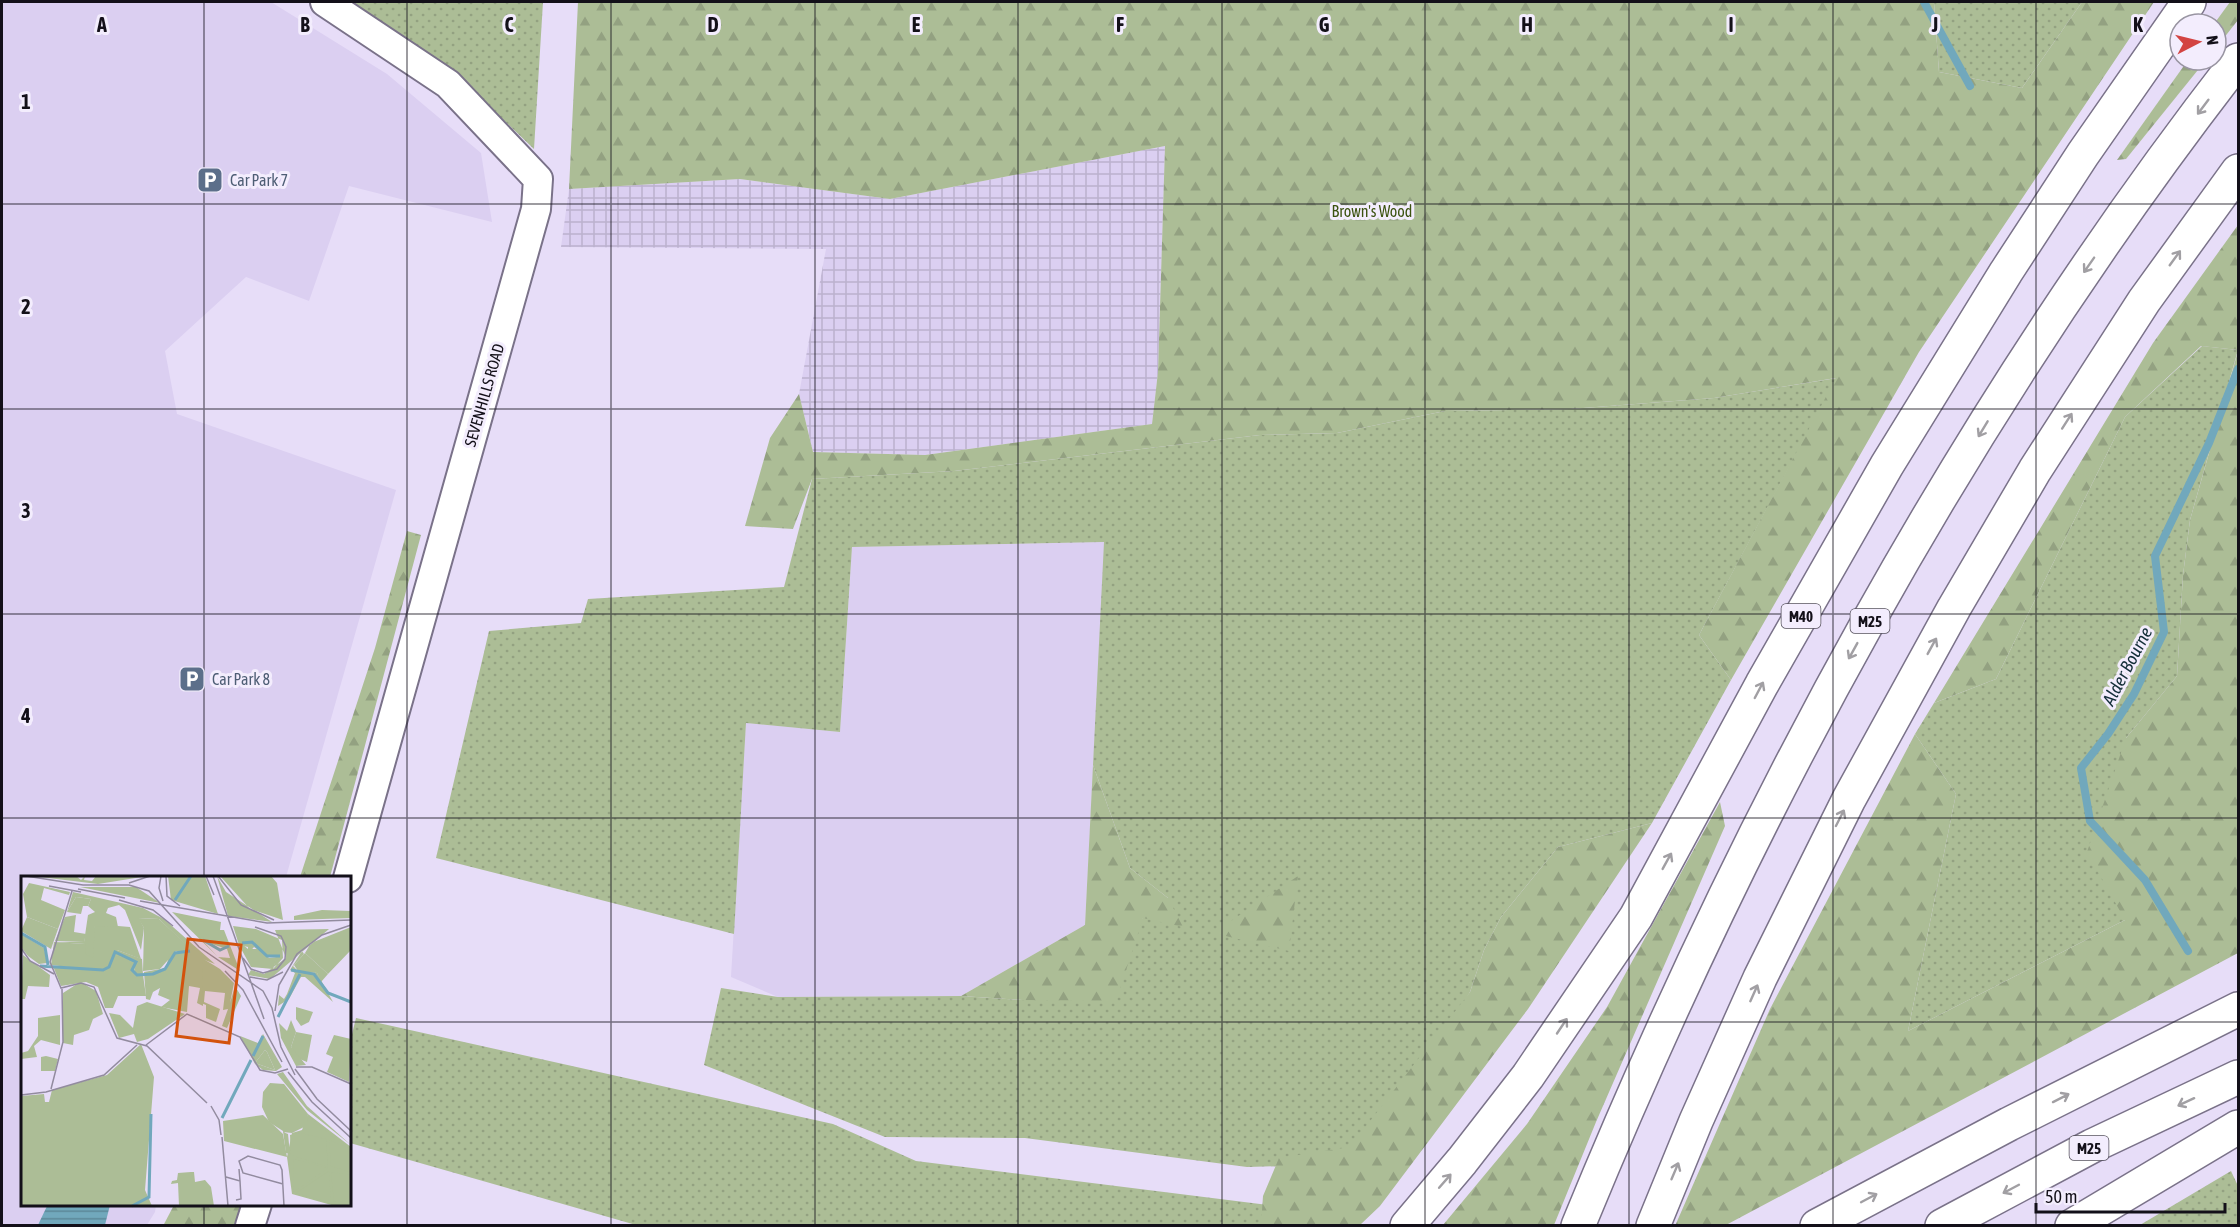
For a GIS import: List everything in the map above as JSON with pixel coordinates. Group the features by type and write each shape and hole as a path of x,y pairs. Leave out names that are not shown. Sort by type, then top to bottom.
{"highway":[{"name":"M40","path":"1407,1226 1462,1161 1528,1076 1636,916 1762,684 1887,465 2006,272 2115,107 2189,2"},
{"name":"M25","path":"1578,1226 1687,974 1810,728 1893,579 1986,423 2086,269 2238,60"},
{"path":"1653,1226 1696,1121 1760,978 1849,799 1954,608 2035,470 2144,301 2238,171"},
{"path":"1817,1226 2009,1124 2238,1009"},
{"name":"M25","path":"1942,1226 2092,1146 2238,1077"},
{"path":"2072,1226 2238,1127"}],"street":[{"name":"SEVENHILLS ROAD","path":"325,2 448,84 538,179 536,209 349,876"},
{"path":"250,1226 256,1206"}],"shaded area":[{"path":"2,2 271,2 387,74 481,153 492,222 349,186 309,301 246,277 165,351 177,414 396,490 286,876 21,876 21,1206 156,1206 147,1225 2,1226"},
{"path":"1165,146 1158,373 1152,424 925,455 813,452 799,394 826,249 561,247 569,189 740,179 890,199"},
{"path":"1105,542 1085,925 961,996 778,997 731,977 746,723 840,732 852,547"}],"green space":[{"path":"353,2 543,2 534,149 494,111"},
{"name":"Brown's Wood","path":"578,2 1934,2 1939,72 2022,88 2082,2 2154,2 1919,352 1731,680 1699,635 1836,378 1714,398 1570,409 1445,411 1337,433 1260,435 954,471 812,479 793,529 745,526 770,438 799,394 813,452 925,455 1152,424 1158,372 1165,146 890,199 740,179 569,189"},
{"path":"1934,2 2082,2 2022,88 1939,72"},
{"path":"2230,2 2238,2 2238,20 2228,33 2228,12 2223,12"},
{"path":"2179,72 2196,72 2126,159 2117,160"},
{"path":"2238,225 2238,350 2201,346 2125,417 1996,679 1934,703 2153,343"},
{"path":"2202,346 2238,350 2190,520 2183,575 2177,676 2126,738 2125,920 1908,1031 1956,794 1915,734 1934,703 1996,679 2125,417"},
{"path":"2238,351 2238,953 1726,1225 1675,1226 1770,1009 1915,734 1956,794 1908,1031 2125,920 2087,852 2126,738 2177,676 2183,575 2190,520"},
{"path":"1837,378 1699,635 1731,680 1652,823 1558,847 1501,917 1484,950 1470,992 1365,1164 1247,1167 1025,1138 885,1137 704,1065 721,988 778,997 961,996 1022,1000 1143,918 1168,898 1130,868 1093,765 1104,542 852,547 840,732 746,723 734,934 436,858 489,631 581,623 588,599 784,587 812,479 954,471 1260,435 1337,433 1445,411 1570,409 1714,398"},
{"path":"407,531 421,535 330,876 300,876 375,648"},
{"path":"1093,765 1130,868 1168,898 1183,927 1143,918 1116,1001 1022,1000 961,996 1085,925"},
{"path":"1720,802 1725,826 1596,1122 1554,1225 1443,1225 1527,1124 1607,1007"},
{"path":"1652,823 1528,1009 1380,1206 1360,1225 1261,1225 1263,1196 1279,1158 1350,1147 1470,992 1484,950 1501,917 1558,847"},
{"path":"1298,876 1289,951 1213,933"},
{"path":"356,1018 833,1124 916,1161 1292,1208 1272,1226 636,1225 351,1143 351,1038"},
{"path":"2231,1171 2238,1186 2238,1225 2140,1225"},
{"path":"173,1206 243,1206 235,1225 163,1226"}],"water":[{"path":"47,1206 110,1206 105,1225 38,1225"}],"waterway":[{"name":"Alder Bourne","path":"1924,2 1970,86"},
{"name":"Alder Bourne","path":"2188,951 2145,880 2090,821 2081,768 2108,734 2134,694 2164,632 2155,556 2209,443 2238,369"}],"place":[{"name":"Car Park 7","path":"210,180"},
{"name":"Car Park 8","path":"192,679"}]}
